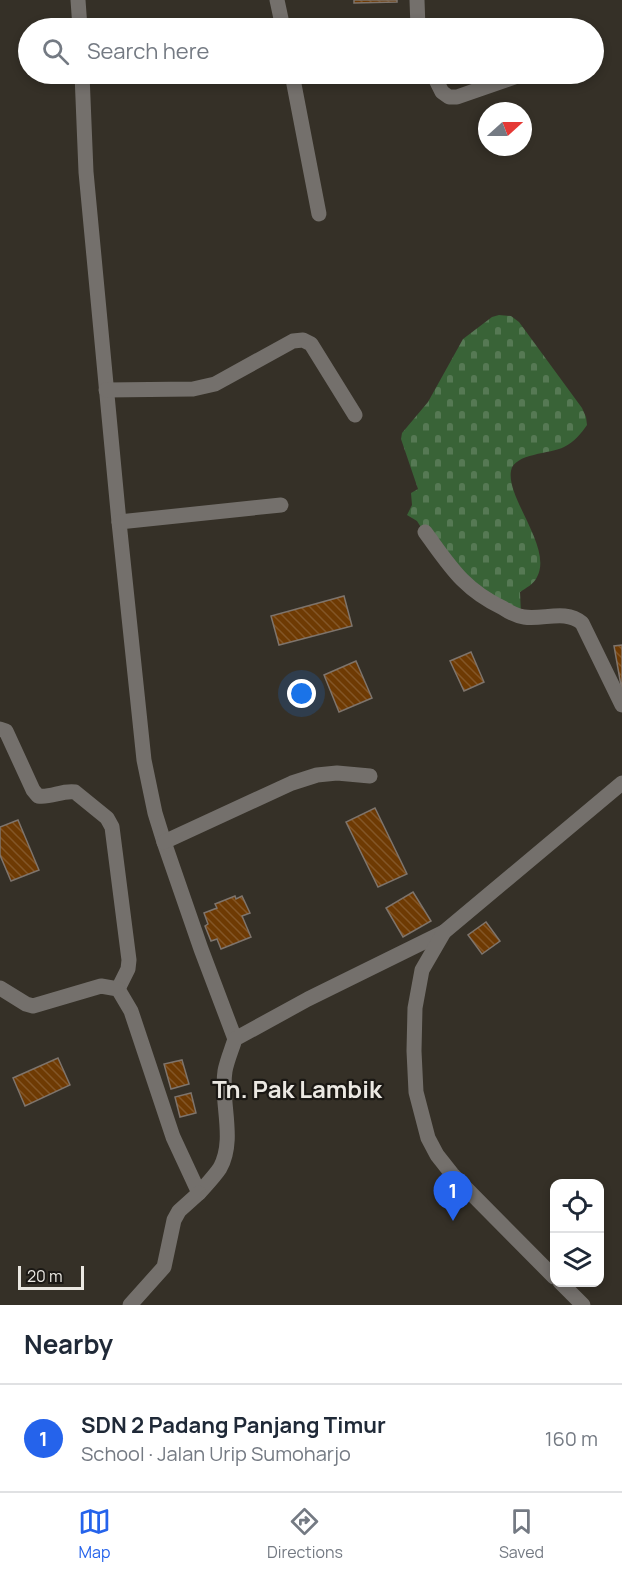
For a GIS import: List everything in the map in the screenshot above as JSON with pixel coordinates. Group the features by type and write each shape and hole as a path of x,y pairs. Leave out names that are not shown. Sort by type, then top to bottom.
{"street":[{"path":"78,0 79,18"},
{"path":"277,0 281,18"},
{"path":"417,0 418,18"},
{"path":"82,84 86,172 118,522 144,760 155,813 164,842 235,1039 225,1070 224,1100 227,1142 224,1156 219,1168 199,1194 179,1211 174,1220 164,1267 130,1305"},
{"path":"294,84 319,214"},
{"path":"437,84 449,97 457,97 494,84"},
{"path":"106,390 193,389 215,384 293,341 303,340 311,344 355,416"},
{"path":"118,522 281,505"},
{"path":"425,532 456,575 485,599 525,617 566,615 582,623 622,705"},
{"path":"0,729 6,731 33,790 38,796 46,797 70,791 75,792 107,818 112,827 129,960 128,969 118,989"},
{"path":"164,842 292,783 317,775 337,773 370,776"},
{"path":"235,1039 308,999 444,932 622,783"},
{"path":"444,932 422,970 415,1008 416,1092 429,1138 437,1155 452,1174 550,1272"},
{"path":"0,988 33,1006 100,986 118,989 131,1011 173,1137 199,1194"},
{"path":"565,1287 583,1305"}],"green space":[{"path":"511,316 519,322 582,408 587,425 568,445 526,457 514,465 511,471 511,482 515,495 539,552 540,565 536,579 520,592 521,614 447,569 417,521 407,515 412,505 411,493 418,489 401,439 402,433 428,402 463,339 492,317"}],"building":[{"path":"354,0 397,0 397,2 354,3"},
{"path":"344,596 352,626 279,645 271,616"},
{"path":"622,645 622,691 614,646"},
{"path":"471,652 484,682 464,691 450,661"},
{"path":"356,661 372,698 339,712 324,675"},
{"path":"375,808 407,874 378,887 346,822"},
{"path":"18,820 39,870 11,881 0,855 0,827"},
{"path":"413,892 431,921 403,937 386,908"},
{"path":"235,896 236,899 242,896 250,913 242,916 251,937 221,949 217,939 211,941 205,926 208,924 204,913 217,908 215,904"},
{"path":"486,922 500,941 482,954 468,935"},
{"path":"58,1058 70,1085 25,1106 13,1078"},
{"path":"182,1060 189,1084 171,1089 164,1064"},
{"path":"191,1093 196,1113 180,1117 175,1097"}],"place":[{"name":"SDN 2 Padang Panjang Timur","path":"453,1221"}],"district":[{"name":"Tn. Pak Lambik","path":"297,1088"}]}
